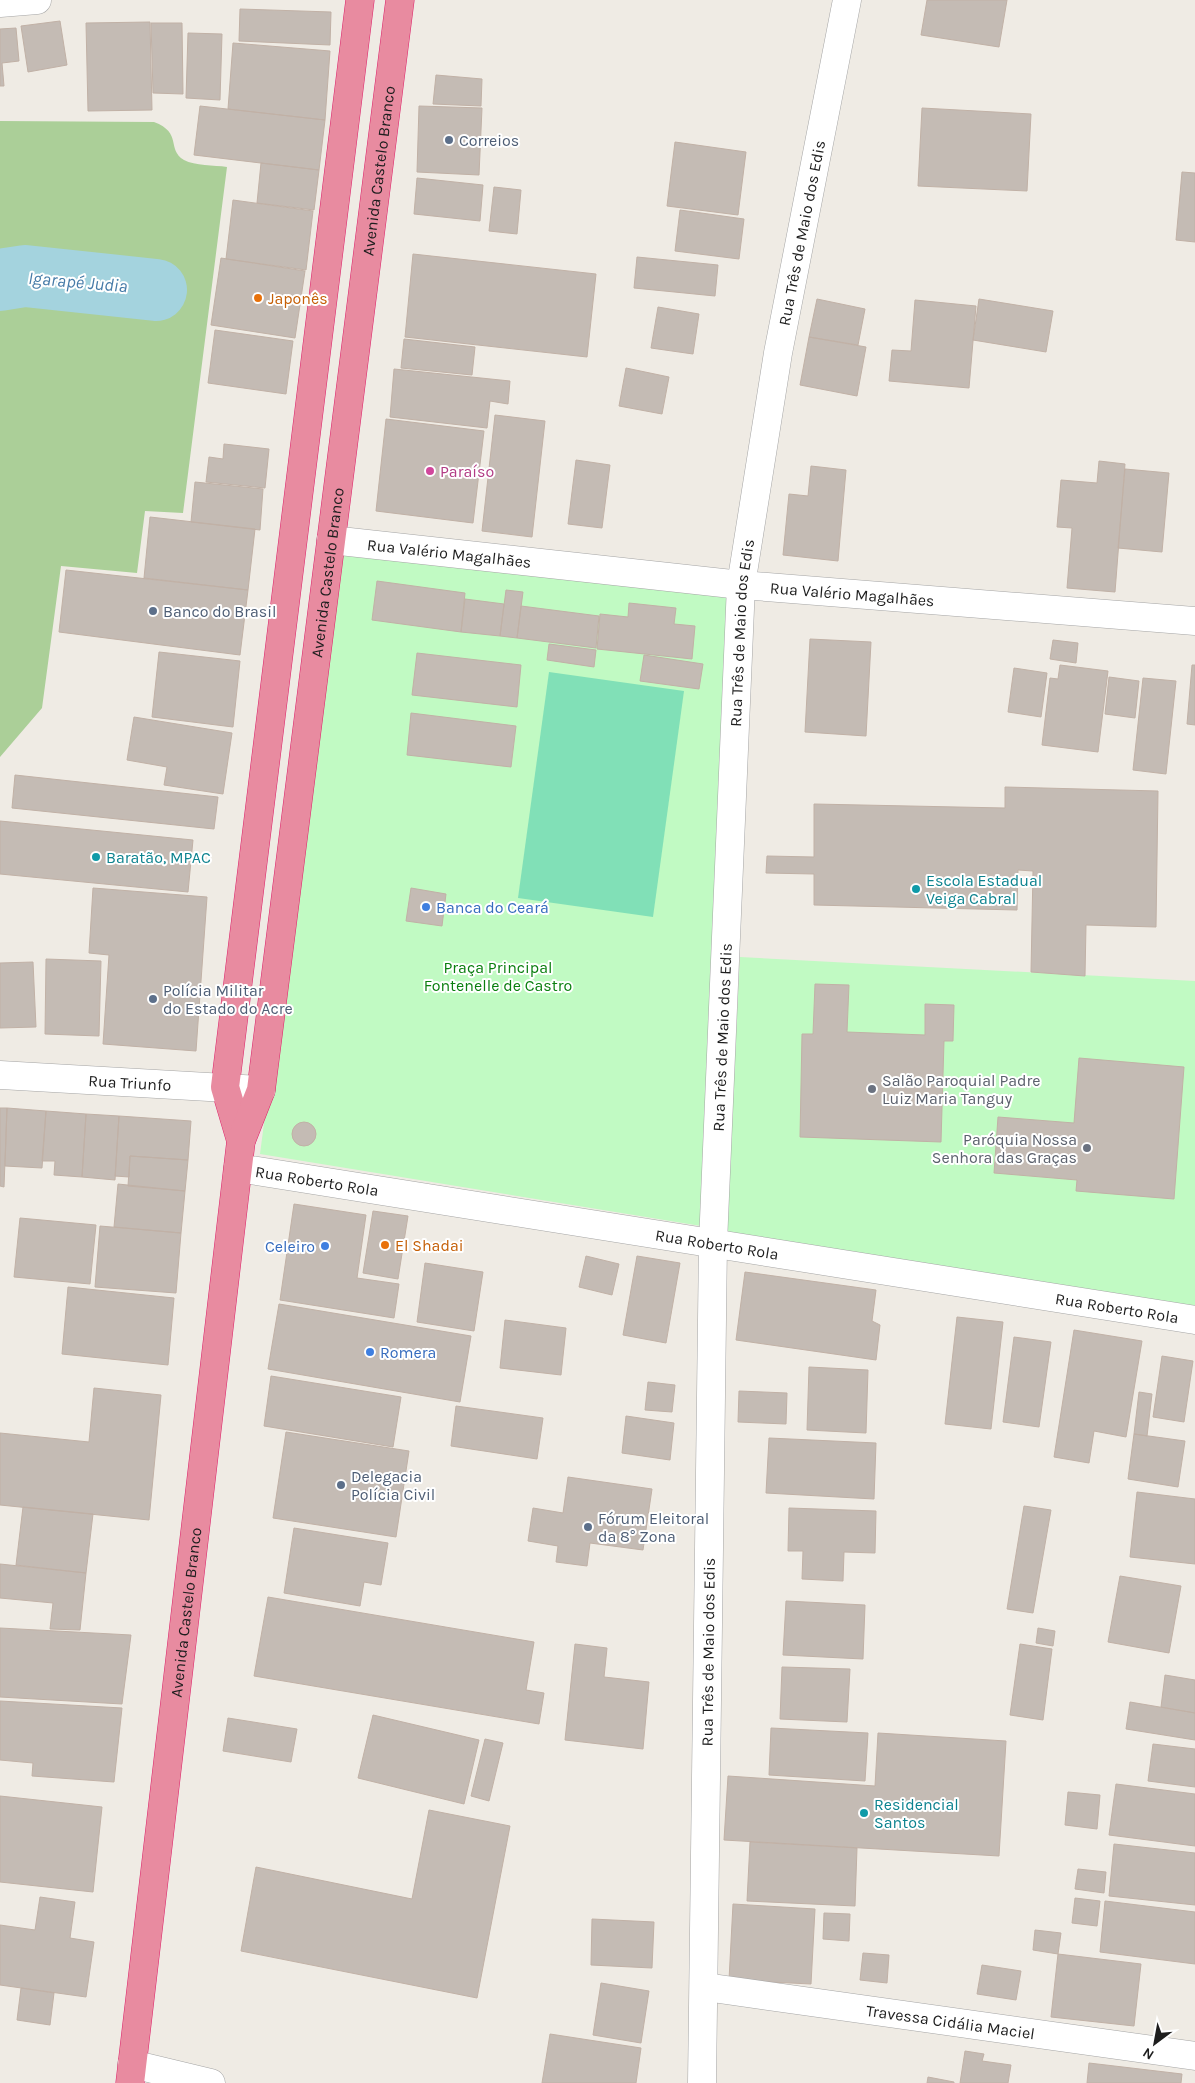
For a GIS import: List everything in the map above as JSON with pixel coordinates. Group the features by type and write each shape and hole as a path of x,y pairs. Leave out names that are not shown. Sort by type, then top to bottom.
{"highway":[{"name":"Avenida Castelo Branco","path":"241,1141 225,1087 360,0"},
{"name":"Avenida Castelo Branco","path":"131,2074 241,1141 261,1090 400,0"}],"street":[{"path":"0,3 37,0"},
{"name":"Rua Três de Maio dos Edis","path":"702,2083 705,1987 713,1243 741,585 778,353 847,0"},
{"name":"Rua Valério Magalhães","path":"331,540 741,585 1195,621"},
{"name":"Rua Triunfo","path":"0,1075 261,1090"},
{"name":"Rua Roberto Rola","path":"238,1168 1195,1320"},
{"name":"Travessa Cidália Maciel","path":"705,1987 1195,2056"},
{"path":"131,2074 207,2082"}],"green space":[{"path":"0,121 154,122 163,126 168,131 176,151 184,160 199,164 227,167 183,513 145,511 137,573 61,566 42,708 0,757"},
{"name":"Praça Principal Fontenelle de Castro","path":"339,548 729,590 701,1226 260,1154"},
{"path":"549,672 684,691 653,917 518,898"},
{"path":"740,957 1195,981 1195,1311 726,1232"}],"building":[{"path":"927,0 1007,0 999,47 921,35"},
{"path":"240,9 331,12 330,45 239,41"},
{"path":"60,21 67,65 28,72 21,26"},
{"path":"150,22 152,110 88,111 86,23"},
{"path":"151,23 182,23 183,94 153,93"},
{"path":"16,28 19,61 2,63 4,86 0,86 0,29"},
{"path":"188,33 222,34 220,100 186,98"},
{"path":"233,43 330,51 325,120 228,109"},
{"path":"436,75 482,79 481,106 433,104"},
{"path":"200,106 325,120 319,170 194,155"},
{"name":"Correios","path":"419,106 482,108 479,175 417,172"},
{"path":"922,108 1031,114 1027,191 918,186"},
{"path":"675,142 746,152 738,215 667,206"},
{"path":"261,163 319,170 314,210 257,203"},
{"path":"1182,172 1195,173 1195,242 1176,240"},
{"path":"417,178 483,185 480,221 414,214"},
{"path":"494,187 521,190 517,234 489,231"},
{"path":"233,200 313,211 306,270 226,259"},
{"path":"680,210 744,219 739,259 675,251"},
{"path":"413,254 596,274 587,357 405,337"},
{"path":"637,257 718,265 715,296 634,288"},
{"name":"Japonês","path":"221,258 305,271 295,338 211,325"},
{"path":"817,299 865,309 858,345 809,337"},
{"path":"979,299 1053,311 1046,352 973,340"},
{"path":"915,300 976,306 969,388 889,381 892,350 911,351"},
{"path":"658,307 699,314 693,354 651,348"},
{"path":"215,330 293,341 286,394 208,383"},
{"path":"809,337 866,347 857,396 800,385"},
{"path":"404,339 475,347 472,375 401,368"},
{"path":"626,368 669,377 662,414 619,406"},
{"path":"394,369 510,381 508,404 490,401 487,428 390,417"},
{"path":"495,415 545,421 532,537 482,531"},
{"name":"Paraíso","path":"386,419 484,431 473,523 376,511"},
{"path":"224,444 269,449 265,488 206,482 209,457 223,459"},
{"path":"576,460 610,465 602,528 568,524"},
{"path":"1099,461 1125,464 1115,592 1067,588 1072,528 1057,527 1061,480 1097,483"},
{"path":"811,466 846,470 838,561 783,555 789,494 808,496"},
{"path":"1125,469 1169,473 1162,552 1118,548"},
{"path":"195,482 263,489 260,530 191,522"},
{"path":"150,517 255,529 248,590 144,578"},
{"name":"Banco do Brasil","path":"66,570 248,590 240,655 59,632"},
{"path":"377,581 465,593 461,632 372,620"},
{"path":"506,590 523,592 517,638 500,636"},
{"path":"465,599 504,604 500,636 461,632"},
{"path":"629,603 676,608 674,624 695,626 692,659 597,649 600,614 628,617"},
{"path":"521,606 599,616 596,648 517,638"},
{"path":"810,639 871,642 866,736 805,732"},
{"path":"1053,640 1078,643 1076,663 1050,659"},
{"path":"549,644 596,650 594,667 547,660"},
{"path":"159,652 240,661 233,727 152,717"},
{"path":"417,653 521,665 517,707 412,695"},
{"path":"644,655 703,664 699,689 640,681"},
{"path":"1060,665 1108,671 1098,752 1042,745 1050,678 1058,679"},
{"path":"1192,665 1195,665 1195,725 1187,724"},
{"path":"1014,668 1047,673 1041,717 1008,712"},
{"path":"1109,677 1139,681 1135,718 1105,714"},
{"path":"1143,678 1176,681 1166,774 1133,770"},
{"path":"411,713 516,726 511,767 407,755"},
{"path":"134,717 232,733 223,794 164,785 167,767 127,760"},
{"path":"15,775 218,797 214,829 12,808"},
{"name":"Escola Estadual Veiga Cabral","path":"1005,787 1158,791 1156,927 1086,925 1085,976 1031,972 1033,871 1018,870 1017,910 814,905 814,874 766,873 767,856 814,857 814,804 1005,808"},
{"name":"Baratão, MPAC","path":"0,821 193,840 188,892 0,874"},
{"name":"Polícia Militar do Estado do Acre","path":"93,888 207,897 196,1051 103,1044 109,955 89,953"},
{"name":"Banca do Ceará","path":"411,888 446,894 442,926 406,921"},
{"path":"46,959 101,961 99,1036 45,1034"},
{"path":"33,962 36,1027 0,1028 0,963"},
{"name":"Salão Paroquial Padre Luiz Maria Tanguy","path":"815,984 849,985 847,1032 925,1035 925,1004 954,1005 953,1041 944,1041 941,1142 800,1137 802,1034 813,1034"},
{"name":"Paróquia Nossa Senhora das Graças","path":"1079,1058 1184,1067 1174,1199 1076,1191 1077,1180 994,1173 998,1117 1074,1123"},
{"path":"0,1108 7,1108 4,1187 0,1186"},
{"path":"7,1108 46,1111 42,1168 5,1166"},
{"path":"46,1111 86,1114 82,1177 54,1175 55,1161 42,1161"},
{"path":"86,1114 119,1116 115,1180 82,1177"},
{"path":"119,1116 191,1121 188,1160 130,1156 129,1177 115,1176"},
{"path":"304,1122 312,1126 316,1134 312,1142 304,1146 296,1142 292,1134 296,1126"},
{"path":"130,1156 188,1160 185,1191 128,1186"},
{"path":"118,1184 185,1191 181,1233 114,1227"},
{"name":"Celeiro","path":"294,1204 366,1215 357,1278 399,1284 394,1318 280,1300"},
{"name":"El Shadai","path":"373,1211 408,1216 398,1279 363,1273"},
{"path":"20,1218 96,1225 90,1284 14,1277"},
{"path":"100,1226 181,1233 176,1293 95,1287"},
{"path":"586,1256 619,1264 612,1295 579,1287"},
{"path":"637,1256 680,1263 666,1343 623,1335"},
{"path":"425,1263 483,1272 474,1331 417,1322"},
{"path":"745,1272 876,1290 872,1321 880,1325 876,1360 736,1340"},
{"path":"68,1287 174,1298 168,1365 62,1354"},
{"name":"Romera","path":"279,1304 471,1336 460,1402 268,1369"},
{"path":"957,1317 1003,1322 991,1429 945,1424"},
{"path":"505,1320 566,1328 561,1375 500,1368"},
{"path":"1074,1330 1142,1341 1126,1437 1094,1431 1089,1463 1054,1457"},
{"path":"1014,1337 1051,1342 1039,1427 1003,1422"},
{"path":"1162,1356 1193,1361 1184,1422 1153,1417"},
{"path":"809,1367 868,1370 866,1433 807,1430"},
{"path":"271,1376 401,1397 393,1447 264,1426"},
{"path":"648,1382 675,1385 672,1412 645,1410"},
{"path":"94,1388 161,1395 149,1520 0,1505 0,1433 89,1442"},
{"path":"739,1391 787,1393 786,1424 738,1422"},
{"path":"1139,1392 1152,1394 1147,1436 1134,1434"},
{"path":"456,1406 543,1418 537,1459 451,1446"},
{"path":"626,1416 674,1423 670,1460 622,1453"},
{"name":"Delegacia Polícia Civil","path":"286,1432 409,1451 396,1537 273,1518"},
{"path":"1134,1434 1185,1441 1178,1487 1128,1479"},
{"path":"769,1438 876,1443 874,1499 766,1493"},
{"name":"Fórum Eleitoral da 8° Zona","path":"568,1477 652,1489 643,1550 590,1543 587,1566 556,1562 558,1546 528,1541 533,1508 563,1513"},
{"path":"1137,1492 1195,1499 1195,1564 1130,1557"},
{"path":"1024,1506 1051,1510 1033,1613 1007,1609"},
{"path":"23,1507 93,1514 86,1573 16,1565"},
{"path":"789,1508 876,1511 875,1553 844,1552 843,1581 802,1579 803,1551 788,1551"},
{"path":"294,1528 388,1543 381,1585 364,1582 360,1606 284,1593"},
{"path":"0,1564 86,1573 80,1630 50,1629 53,1603 0,1598"},
{"path":"1120,1576 1181,1586 1169,1653 1108,1642"},
{"path":"268,1597 534,1642 526,1690 544,1693 539,1724 254,1676"},
{"path":"786,1601 865,1605 863,1659 783,1655"},
{"path":"0,1628 131,1635 122,1704 0,1697"},
{"path":"1038,1628 1055,1631 1053,1646 1036,1643"},
{"path":"575,1644 607,1648 604,1677 649,1682 643,1749 565,1740"},
{"path":"1020,1644 1052,1649 1043,1720 1010,1715"},
{"path":"782,1667 850,1669 847,1722 780,1719"},
{"path":"1165,1675 1195,1680 1195,1713 1161,1707"},
{"path":"0,1701 122,1708 114,1782 32,1776 33,1763 0,1760"},
{"path":"1130,1702 1195,1713 1195,1740 1126,1729"},
{"path":"373,1715 479,1740 464,1804 358,1778"},
{"path":"228,1718 297,1729 291,1762 223,1751"},
{"path":"771,1728 868,1733 865,1781 769,1775"},
{"name":"Residencial Santos","path":"878,1733 1006,1741 999,1856 724,1840 728,1776 875,1786"},
{"path":"485,1739 503,1743 489,1801 471,1796"},
{"path":"1153,1744 1195,1749 1195,1787 1148,1781"},
{"path":"1116,1784 1195,1794 1195,1846 1109,1835"},
{"path":"1068,1792 1100,1795 1097,1829 1065,1825"},
{"path":"0,1796 102,1807 93,1892 0,1882"},
{"path":"429,1810 510,1826 477,1998 241,1951 256,1867 412,1899"},
{"path":"750,1842 857,1848 855,1906 747,1901"},
{"path":"1114,1844 1195,1853 1195,1905 1109,1896"},
{"path":"1078,1869 1106,1872 1104,1893 1075,1889"},
{"path":"40,1897 75,1902 70,1938 94,1942 86,1997 0,1985 0,1925 35,1930"},
{"path":"1075,1898 1100,1901 1097,1926 1072,1923"},
{"path":"1105,1901 1195,1912 1195,1964 1100,1952"},
{"path":"733,1904 815,1909 811,1984 729,1980"},
{"path":"824,1913 850,1914 849,1941 823,1939"},
{"path":"592,1919 654,1922 652,1968 591,1965"},
{"path":"1035,1930 1061,1933 1058,1954 1033,1950"},
{"path":"863,1953 889,1955 887,1983 860,1980"},
{"path":"1058,1954 1141,1964 1134,2026 1051,2017"},
{"path":"982,1965 1021,1971 1016,2000 977,1994"},
{"path":"601,1983 649,1991 641,2043 593,2035"},
{"path":"21,1988 54,1993 50,2025 17,2020"},
{"path":"550,2034 641,2048 636,2083 542,2083"},
{"path":"965,2051 984,2054 982,2061 1011,2065 1008,2083 960,2083"},
{"path":"1089,2063 1182,2074 1181,2083 1087,2083"},
{"path":"928,2077 954,2082 954,2083 927,2083"}],"waterway":[{"name":"Igarapé Judia","path":"0,280 25,276 156,290"}],"place":[{"name":"Correios","path":"449,140"},
{"name":"Japonês","path":"258,298"},
{"name":"Paraíso","path":"430,471"},
{"name":"Banco do Brasil","path":"153,611"},
{"name":"Baratão, MPAC","path":"96,857"},
{"name":"Escola Estadual Veiga Cabral","path":"916,889"},
{"name":"Banca do Ceará","path":"426,907"},
{"name":"Polícia Militar do Estado do Acre","path":"153,999"},
{"name":"Salão Paroquial Padre Luiz Maria Tanguy","path":"872,1089"},
{"name":"Paróquia Nossa Senhora das Graças","path":"1087,1148"},
{"name":"El Shadai","path":"385,1245"},
{"name":"Celeiro","path":"325,1246"},
{"name":"Romera","path":"370,1352"},
{"name":"Delegacia Polícia Civil","path":"341,1485"},
{"name":"Fórum Eleitoral da 8° Zona","path":"588,1527"},
{"name":"Residencial Santos","path":"864,1813"}]}
